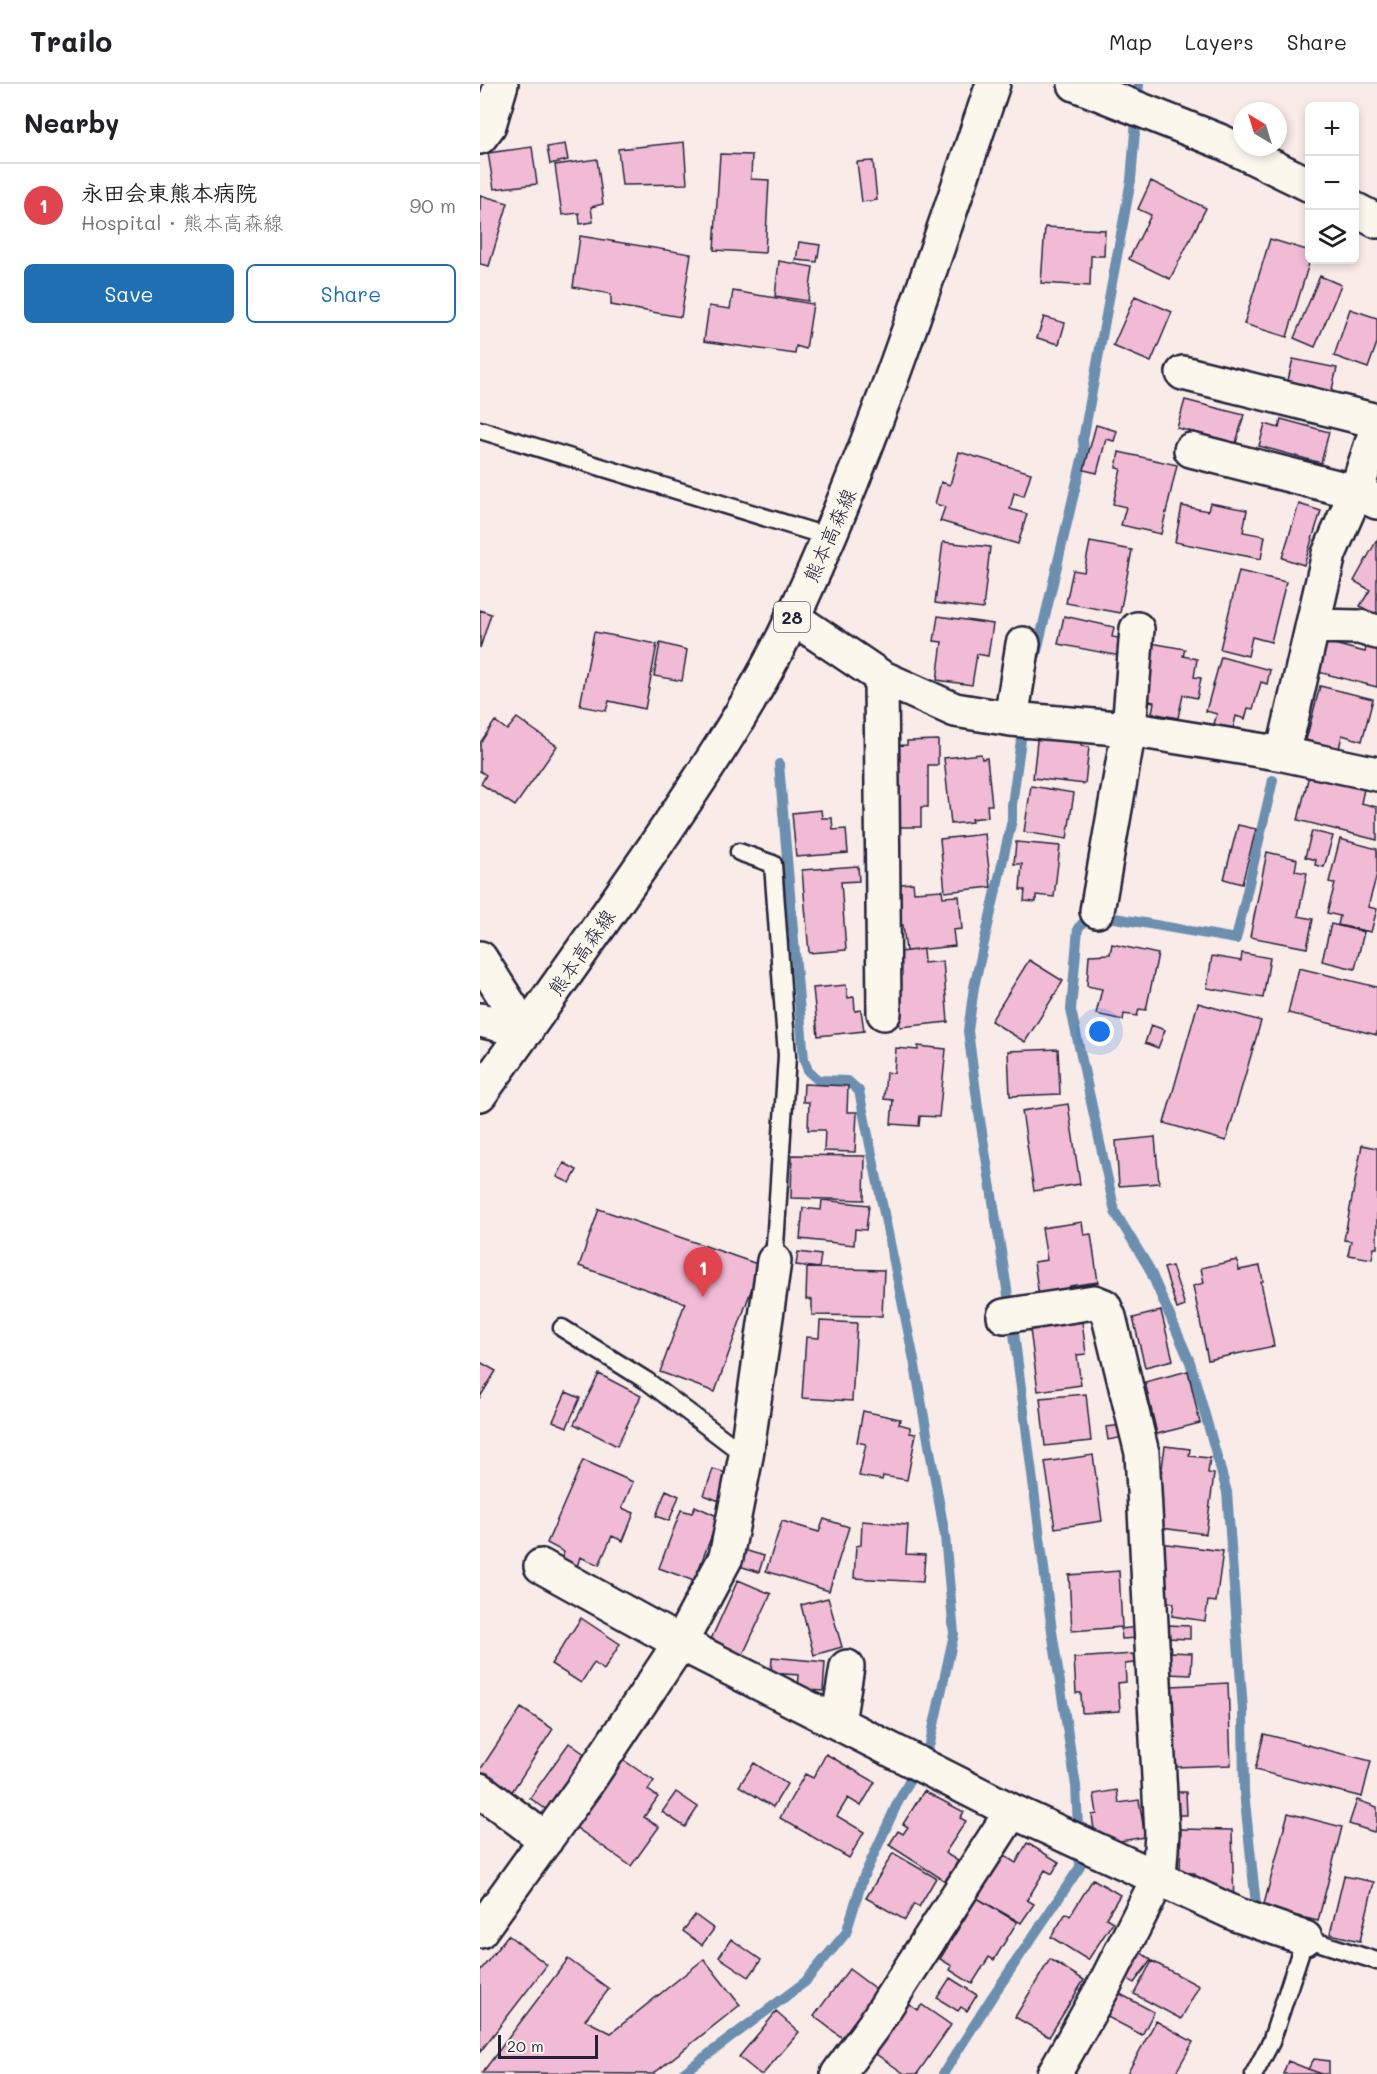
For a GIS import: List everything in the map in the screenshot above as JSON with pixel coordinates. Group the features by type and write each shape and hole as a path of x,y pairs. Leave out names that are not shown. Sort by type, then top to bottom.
{"street":[{"path":"480,137 489,126 501,84"},
{"name":"熊本高森線","path":"480,1094 681,807 735,722 783,638 829,537 873,429 993,84"},
{"path":"1075,84 1222,142 1305,183"},
{"path":"1356,210 1377,221"},
{"path":"1183,373 1377,421"},
{"path":"1283,754 1329,554 1367,497 1377,428"},
{"path":"1191,450 1367,497"},
{"path":"792,617 881,677 954,710 1011,719 1129,729 1283,754 1377,774"},
{"path":"1313,626 1359,627 1377,632"},
{"path":"1097,911 1129,729 1137,629"},
{"path":"1011,719 1023,644"},
{"path":"881,677 884,1013"},
{"path":"480,958 526,1031"},
{"path":"480,1020 526,1031"},
{"path":"480,1931 588,1781 680,1643 726,1557 746,1456 774,1261"},
{"path":"1004,1316 1094,1302 1104,1306 1109,1317 1142,1454 1162,1834 1159,1877 1105,1984 1054,2074"},
{"path":"541,1566 680,1643 1012,1811 1238,1915 1305,1938"},
{"path":"838,1722 847,1667"},
{"path":"480,1790 546,1840"},
{"path":"838,2074 874,2025 1012,1811"}],"lane":[{"path":"480,430 829,537"},
{"path":"739,852 773,864 787,1056 774,1261"},
{"path":"562,1328 647,1381 746,1456"},
{"path":"1254,2074 1271,2042 1305,1938 1377,1961"}],"building":[{"path":"684,142 687,184 622,185 618,149"},
{"path":"565,144 568,160 550,164 547,147"},
{"path":"532,147 537,184 494,189 488,153"},
{"path":"720,154 752,155 751,179 769,180 765,253 714,250"},
{"path":"597,159 603,204 591,207 593,222 580,224 579,213 562,215 555,165"},
{"path":"873,161 877,200 862,202 857,162"},
{"path":"1151,181 1206,208 1170,279 1129,259 1151,215 1138,209"},
{"path":"480,195 508,203 489,266 480,264"},
{"path":"1045,227 1105,230 1104,256 1091,256 1090,286 1041,283"},
{"path":"580,236 691,254 681,317 611,305 611,294 573,287"},
{"path":"1270,239 1305,250 1305,264 1309,264 1287,337 1244,324"},
{"path":"799,242 820,245 817,262 796,260"},
{"path":"779,261 813,267 808,301 775,296"},
{"path":"1320,276 1341,285 1315,347 1294,338"},
{"path":"733,291 813,304 806,349 796,346 795,354 704,341 709,306 730,309"},
{"path":"1135,296 1172,312 1151,362 1113,346"},
{"path":"1350,309 1377,318 1377,343 1368,368 1334,356"},
{"path":"1044,317 1065,323 1059,344 1037,338"},
{"path":"1293,359 1337,368 1328,406 1284,397"},
{"path":"1185,400 1244,415 1236,443 1177,428"},
{"path":"1281,419 1329,432 1321,463 1259,446 1265,424 1279,428"},
{"path":"1096,425 1117,431 1114,441 1106,439 1097,473 1084,470"},
{"path":"959,452 1031,473 1024,496 1014,493 1010,509 1027,514 1018,544 940,521 945,507 935,504 941,482 950,485"},
{"path":"1119,452 1177,465 1161,534 1121,525 1126,507 1113,504 1121,469 1116,468"},
{"path":"1210,503 1247,510 1243,532 1265,536 1261,559 1175,542 1182,506 1208,511"},
{"path":"1299,504 1321,511 1304,565 1282,558"},
{"path":"1377,540 1377,616 1360,606 1370,590 1354,581"},
{"path":"943,542 990,547 983,609 935,603"},
{"path":"1090,542 1132,550 1120,613 1066,603 1073,570 1084,572"},
{"path":"1239,571 1286,582 1271,642 1252,637 1248,656 1220,649"},
{"path":"480,610 491,614 480,648"},
{"path":"938,616 993,624 988,656 977,654 972,685 937,680 942,642 934,641"},
{"path":"1064,616 1114,627 1112,637 1124,639 1120,656 1058,644"},
{"path":"594,632 657,644 645,709 609,701 606,711 580,706"},
{"path":"1368,639 1377,642 1377,687 1318,672 1326,642 1365,652"},
{"path":"660,643 687,650 682,681 654,676"},
{"path":"1151,643 1185,649 1183,656 1197,659 1194,677 1201,678 1197,698 1183,695 1178,718 1152,713 1154,702 1140,699"},
{"path":"1221,657 1270,670 1267,684 1261,682 1253,709 1248,708 1245,719 1236,716 1233,729 1214,724 1217,714 1206,711"},
{"path":"1320,686 1373,699 1362,741 1342,735 1339,749 1306,740"},
{"path":"517,718 557,746 515,806 481,784 486,775 480,771 480,743 495,721 507,730"},
{"path":"1038,732 1082,737 1081,746 1089,747 1085,784 1033,778"},
{"path":"938,740 938,765 928,765 928,807 921,807 921,827 889,827 887,746 907,745 907,741"},
{"path":"981,754 982,759 987,758 992,805 987,805 988,817 971,819 972,822 951,824 944,758"},
{"path":"1309,775 1364,789 1361,803 1377,807 1377,840 1298,820"},
{"path":"1031,786 1074,793 1067,839 1024,832"},
{"path":"821,810 822,818 832,818 833,830 846,829 848,853 796,857 792,813"},
{"path":"1238,825 1256,829 1242,884 1224,879"},
{"path":"1312,831 1333,836 1324,867 1315,865 1316,860 1305,857"},
{"path":"985,834 991,887 945,892 940,839"},
{"path":"1340,839 1377,849 1377,874 1368,907 1377,909 1371,932 1338,925 1340,916 1327,913 1335,884 1329,882"},
{"path":"1016,842 1060,846 1054,897 1036,895 1036,902 1024,901 1025,890 1020,890 1022,864 1014,864"},
{"path":"1267,852 1297,859 1295,871 1307,873 1298,916 1313,919 1307,948 1250,937"},
{"path":"858,866 859,881 841,882 846,950 809,953 802,870"},
{"path":"913,883 914,892 942,890 943,897 959,896 962,929 953,930 955,946 906,951 903,925 897,926 889,885"},
{"path":"1331,924 1364,932 1355,969 1322,961"},
{"path":"1112,944 1158,954 1146,1010 1139,1009 1137,1016 1124,1014 1123,1020 1096,1014 1102,989 1087,986 1089,955 1110,954"},
{"path":"923,949 924,963 943,961 948,1022 900,1027 893,953"},
{"path":"1242,953 1270,958 1263,998 1207,988 1212,956 1241,961"},
{"path":"1029,960 1063,981 1025,1042 991,1021"},
{"path":"1299,968 1377,987 1377,1035 1288,1013"},
{"path":"846,985 848,998 854,997 855,1011 861,1010 864,1031 818,1036 813,988"},
{"path":"1198,1003 1261,1021 1226,1141 1164,1123"},
{"path":"1151,1025 1165,1030 1158,1048 1145,1043"},
{"path":"918,1046 946,1049 939,1117 920,1116 919,1126 891,1124 893,1100 884,1099 886,1072 894,1073 896,1048 918,1050"},
{"path":"1058,1049 1060,1094 1010,1096 1008,1051"},
{"path":"804,1084 848,1086 847,1112 857,1112 855,1152 824,1151 825,1130 808,1130 809,1102 803,1102"},
{"path":"1068,1104 1080,1184 1034,1191 1022,1111"},
{"path":"1155,1137 1159,1183 1119,1186 1116,1141"},
{"path":"1362,1145 1377,1148 1377,1248 1374,1248 1372,1259 1348,1255 1351,1241 1344,1240"},
{"path":"792,1155 865,1156 864,1200 791,1198"},
{"path":"564,1163 577,1170 570,1183 557,1177"},
{"path":"822,1200 869,1205 866,1230 855,1229 854,1245 800,1239 803,1208 821,1210"},
{"path":"599,1209 760,1265 715,1392 660,1372 685,1303 579,1266"},
{"path":"1082,1222 1084,1235 1091,1234 1098,1282 1070,1286 1070,1292 1039,1296 1034,1262 1047,1260 1042,1228"},
{"path":"798,1252 821,1255 819,1268 796,1265"},
{"path":"1237,1260 1239,1270 1260,1266 1274,1346 1208,1360 1193,1286 1204,1283 1201,1268"},
{"path":"1172,1266 1185,1306 1177,1309 1164,1268"},
{"path":"807,1268 884,1270 882,1316 812,1315 812,1300 806,1299"},
{"path":"1161,1311 1173,1360 1145,1367 1133,1318"},
{"path":"820,1321 857,1323 852,1401 802,1398 806,1337 819,1338"},
{"path":"1082,1321 1086,1354 1077,1355 1081,1385 1038,1391 1030,1329"},
{"path":"480,1362 496,1371 480,1397"},
{"path":"1188,1371 1200,1423 1157,1434 1145,1382"},
{"path":"599,1374 641,1396 617,1446 574,1424"},
{"path":"566,1392 580,1398 567,1427 553,1421"},
{"path":"1086,1394 1091,1441 1045,1446 1040,1398"},
{"path":"863,1411 900,1419 899,1424 910,1427 910,1433 916,1434 907,1480 883,1476 882,1480 859,1476 866,1444 857,1442"},
{"path":"1123,1425 1125,1437 1108,1440 1106,1427"},
{"path":"1165,1446 1190,1449 1189,1456 1210,1458 1208,1473 1214,1474 1206,1534 1154,1527"},
{"path":"1093,1455 1102,1521 1055,1528 1045,1462"},
{"path":"583,1460 633,1482 622,1508 634,1513 623,1541 612,1536 599,1565 580,1557 576,1570 560,1563 564,1552 547,1543"},
{"path":"713,1469 726,1473 722,1485 726,1487 722,1502 704,1495"},
{"path":"666,1490 679,1496 669,1521 656,1516"},
{"path":"695,1506 719,1517 694,1581 659,1568 681,1510 692,1513"},
{"path":"824,1519 849,1527 829,1591 766,1571 782,1521 819,1532"},
{"path":"862,1521 908,1525 906,1554 925,1555 923,1582 854,1578 856,1546 861,1545"},
{"path":"1159,1543 1223,1551 1216,1602 1208,1601 1205,1621 1172,1616 1174,1603 1160,1601"},
{"path":"741,1549 764,1556 759,1572 736,1565"},
{"path":"1119,1571 1122,1627 1072,1631 1069,1575"},
{"path":"738,1580 771,1594 740,1661 708,1646"},
{"path":"828,1598 842,1647 814,1655 801,1605"},
{"path":"581,1618 620,1644 604,1670 594,1663 581,1683 551,1664"},
{"path":"1168,1625 1190,1626 1190,1639 1167,1638"},
{"path":"1137,1627 1138,1638 1122,1639 1121,1629"},
{"path":"1170,1652 1192,1653 1191,1675 1168,1674"},
{"path":"1133,1654 1134,1663 1125,1664 1126,1682 1118,1683 1120,1711 1082,1713 1081,1693 1076,1693 1074,1658"},
{"path":"772,1657 825,1662 823,1691 798,1689 799,1675 771,1673"},
{"path":"1228,1683 1231,1765 1176,1767 1172,1686"},
{"path":"521,1708 553,1729 509,1796 480,1778 480,1770"},
{"path":"1264,1734 1371,1761 1362,1797 1255,1770"},
{"path":"569,1743 586,1755 547,1810 530,1798"},
{"path":"826,1754 875,1782 861,1806 848,1798 837,1816 864,1832 849,1858 780,1818 805,1774 813,1778"},
{"path":"619,1757 654,1781 648,1790 658,1797 644,1817 659,1827 631,1866 571,1824"},
{"path":"754,1763 787,1784 773,1807 739,1786"},
{"path":"1117,1790 1119,1803 1139,1800 1145,1837 1096,1845 1092,1815 1097,1814 1094,1794"},
{"path":"924,1791 964,1812 960,1818 966,1821 945,1853 958,1861 945,1881 889,1845 898,1831 903,1834 908,1827 903,1824"},
{"path":"676,1792 698,1807 685,1827 662,1812"},
{"path":"1174,1792 1186,1792 1187,1815 1174,1815"},
{"path":"1357,1800 1377,1807 1377,1825 1374,1832 1349,1824"},
{"path":"1288,1813 1342,1827 1318,1921 1263,1908"},
{"path":"1181,1829 1232,1830 1234,1909 1196,1894 1195,1873 1180,1873"},
{"path":"1027,1843 1059,1862 1052,1874 1045,1870 1027,1900 1034,1904 1021,1923 977,1898 1003,1855 1016,1863"},
{"path":"893,1853 936,1878 919,1907 914,1904 905,1920 866,1898"},
{"path":"1344,1876 1374,1882 1360,1941 1330,1934"},
{"path":"1093,1879 1120,1895 1106,1918 1113,1922 1088,1960 1051,1937 1066,1913 1070,1916"},
{"path":"977,1898 1017,1922 994,1960 989,1957 972,1984 950,1970 952,1966 940,1959"},
{"path":"695,1915 714,1929 702,1945 683,1931"},
{"path":"508,1935 547,1965 480,2052 480,1971"},
{"path":"731,1939 761,1960 749,1977 719,1957"},
{"path":"1136,1949 1151,1960 1134,1983 1119,1972"},
{"path":"568,1959 609,1989 585,2020 611,2033 704,1959 740,2005 653,2074 482,2073"},
{"path":"1050,1959 1084,1980 1049,2037 1015,2017"},
{"path":"1152,1961 1199,1986 1181,2019 1134,1994"},
{"path":"849,1969 881,1993 845,2040 814,2016"},
{"path":"950,1978 977,1995 967,2011 961,2007 958,2011 937,1998"},
{"path":"1107,1987 1154,2012 1142,2035 1094,2010"},
{"path":"907,2003 917,2010 922,2005 951,2025 917,2074 905,2074 873,2052"},
{"path":"776,2012 799,2032 763,2074 760,2074 739,2057"},
{"path":"1156,2021 1193,2042 1175,2074 1127,2074"},
{"path":"1314,2059 1329,2061 1329,2074 1308,2069"},
{"path":"1288,2061 1308,2069 1322,2074 1283,2074"}],"waterway":[{"path":"1036,655 1084,451 1083,440 1131,180 1139,84"},
{"path":"943,2074 1080,1867 1076,1786 1052,1631 1014,1333 968,1031 974,987 1012,820 1023,725"},
{"path":"682,2074 805,1982 846,1933 863,1878 897,1804 930,1743 954,1634 945,1536 914,1360 859,1091 848,1081 818,1080 808,1071 804,1059 779,764"},
{"path":"1256,1905 1244,1792 1243,1710 1227,1492 1190,1362 1149,1268 1115,1212 1071,1010 1078,928 1092,914 1236,939 1273,780"}],"place":[{"name":"永田会東熊本病院","path":"703,1297"}]}
